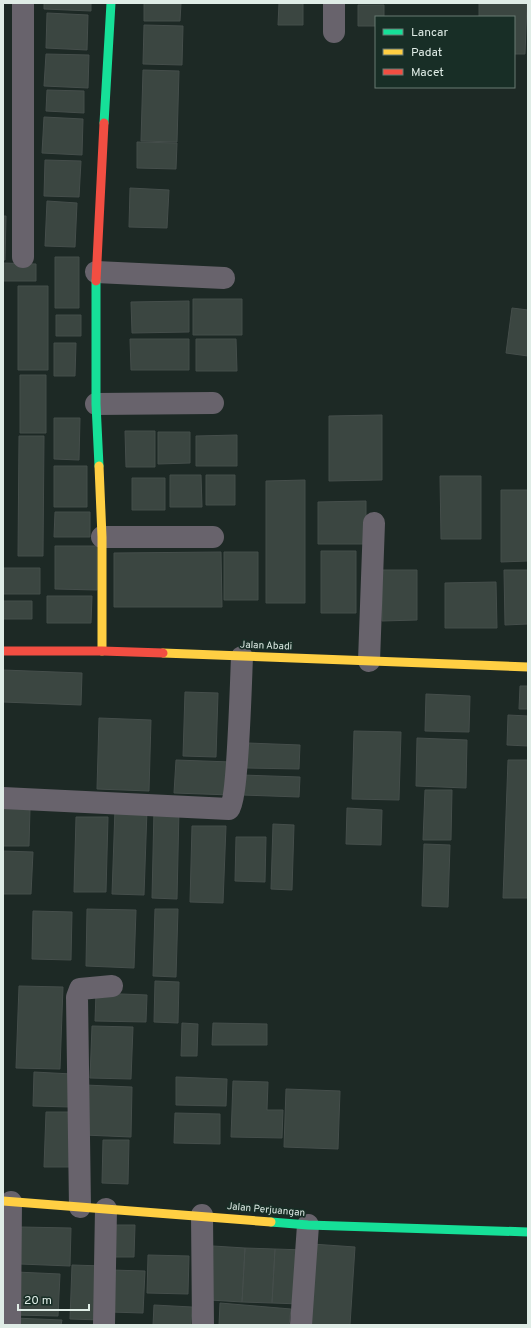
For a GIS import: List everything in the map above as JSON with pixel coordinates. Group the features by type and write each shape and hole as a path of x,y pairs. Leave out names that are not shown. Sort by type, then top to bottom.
{"street":[{"path":"23,3 23,257"},
{"path":"102,651 102,537 96,404 96,272 111,3"},
{"path":"334,3 334,32"},
{"path":"96,272 224,278"},
{"path":"96,404 213,403"},
{"path":"369,661 374,523"},
{"path":"102,537 213,537"},
{"name":"Jalan Abadi","path":"3,651 102,651 528,667"},
{"path":"3,798 229,809 232,805 235,782 242,657"},
{"path":"80,1207 77,997 80,990 112,986"},
{"path":"7,1202 10,1325"},
{"name":"Jalan Perjuangan","path":"7,1202 202,1215 308,1224 528,1232"},
{"path":"104,1325 106,1209"},
{"path":"202,1215 203,1325"},
{"path":"301,1325 308,1224"}],"building":[{"path":"44,3 91,3 91,11 44,9"},
{"path":"144,3 181,3 180,21 144,21"},
{"path":"279,3 303,3 303,25 278,25"},
{"path":"479,3 527,3 525,54 515,54 515,16 479,16"},
{"path":"358,5 384,5 384,16 375,16 375,26 358,26"},
{"path":"47,13 88,15 87,50 46,48"},
{"path":"144,25 183,26 182,65 143,64"},
{"path":"46,54 89,55 88,88 44,86"},
{"path":"143,70 179,71 177,142 141,141"},
{"path":"47,90 84,91 84,113 46,111"},
{"path":"44,117 83,119 82,155 42,153"},
{"path":"137,142 177,143 176,169 137,168"},
{"path":"45,160 81,161 79,197 44,196"},
{"path":"130,188 169,190 167,228 129,227"},
{"path":"47,201 77,203 75,247 45,246"},
{"path":"3,216 6,216 5,260 3,260"},
{"path":"55,257 79,257 79,308 55,308"},
{"path":"3,263 36,264 36,281 3,281"},
{"path":"18,286 48,286 48,370 18,370"},
{"path":"193,299 242,299 242,335 193,335"},
{"path":"189,301 189,332 132,333 131,302"},
{"path":"512,308 528,310 528,356 506,353"},
{"path":"56,315 81,315 81,336 56,336"},
{"path":"130,339 189,339 189,370 131,370"},
{"path":"196,339 236,339 237,371 196,371"},
{"path":"54,343 76,343 75,376 54,376"},
{"path":"20,375 46,375 46,433 20,433"},
{"path":"382,415 382,480 329,481 329,416"},
{"path":"54,418 80,418 79,460 54,459"},
{"path":"125,431 155,431 155,467 126,467"},
{"path":"158,432 190,432 190,463 158,464"},
{"path":"237,435 237,466 196,466 196,436"},
{"path":"19,436 44,436 43,556 18,556"},
{"path":"54,466 87,466 87,507 54,507"},
{"path":"170,475 201,475 202,507 170,507"},
{"path":"206,475 235,475 235,505 206,505"},
{"path":"440,476 481,476 481,539 441,539"},
{"path":"132,478 165,478 165,510 132,510"},
{"path":"305,480 305,603 266,603 266,481"},
{"path":"501,490 528,490 528,561 501,562"},
{"path":"366,501 366,544 318,544 318,502"},
{"path":"55,512 90,512 90,537 54,537"},
{"path":"55,546 97,546 97,590 55,589"},
{"path":"321,551 356,551 356,613 321,613"},
{"path":"221,552 222,607 114,607 114,553"},
{"path":"224,552 258,552 258,600 224,600"},
{"path":"3,568 40,568 40,594 3,594"},
{"path":"382,570 417,570 417,620 382,621"},
{"path":"504,570 528,570 528,624 505,625"},
{"path":"496,582 497,628 445,628 445,583"},
{"path":"47,596 92,596 91,623 47,623"},
{"path":"3,601 32,601 32,619 3,619"},
{"path":"3,670 82,673 81,705 3,702"},
{"path":"520,686 528,686 528,709 519,709"},
{"path":"185,692 218,693 216,757 183,756"},
{"path":"426,694 470,696 469,732 425,731"},
{"path":"508,715 528,716 528,746 507,745"},
{"path":"99,718 151,720 149,791 97,789"},
{"path":"354,731 401,732 399,800 352,799"},
{"path":"417,738 467,740 466,788 416,786"},
{"path":"248,743 300,745 299,769 247,768"},
{"path":"176,760 231,762 231,795 174,793"},
{"path":"508,760 528,760 528,898 503,898"},
{"path":"242,775 300,777 299,797 242,795"},
{"path":"425,790 452,790 451,840 423,840"},
{"path":"3,808 30,808 29,846 3,846"},
{"path":"347,808 382,810 381,845 346,844"},
{"path":"115,809 147,810 144,895 112,894"},
{"path":"154,809 179,810 177,899 152,898"},
{"path":"76,817 108,817 106,892 74,892"},
{"path":"273,824 294,825 292,890 271,889"},
{"path":"192,826 226,826 223,903 190,902"},
{"path":"236,837 266,837 265,882 235,881"},
{"path":"424,844 450,845 448,907 422,906"},
{"path":"3,851 33,852 31,894 3,894"},
{"path":"87,909 136,910 134,968 86,966"},
{"path":"155,909 178,909 176,977 153,976"},
{"path":"33,911 72,912 71,960 32,959"},
{"path":"155,981 179,982 178,1023 154,1022"},
{"path":"19,986 63,987 60,1069 16,1068"},
{"path":"96,993 147,995 146,1022 95,1021"},
{"path":"182,1023 198,1024 197,1056 181,1056"},
{"path":"213,1023 267,1024 267,1045 212,1045"},
{"path":"92,1026 133,1027 131,1079 90,1078"},
{"path":"34,1072 72,1074 71,1107 33,1106"},
{"path":"176,1077 227,1079 226,1106 176,1105"},
{"path":"233,1081 268,1082 267,1110 283,1110 282,1138 231,1137"},
{"path":"85,1085 132,1087 131,1137 84,1135"},
{"path":"286,1089 340,1091 338,1149 284,1147"},
{"path":"46,1112 73,1112 71,1167 44,1167"},
{"path":"175,1113 220,1114 220,1144 174,1143"},
{"path":"103,1140 129,1140 128,1184 102,1183"},
{"path":"114,1225 135,1225 134,1257 113,1257"},
{"path":"21,1227 71,1228 70,1266 20,1264"},
{"path":"312,1244 355,1247 350,1325 306,1325"},
{"path":"213,1246 245,1248 242,1302 210,1300"},
{"path":"245,1248 275,1249 272,1303 242,1302"},
{"path":"275,1249 304,1250 301,1304 272,1303"},
{"path":"148,1255 189,1256 188,1294 147,1293"},
{"path":"72,1265 103,1266 101,1320 70,1319"},
{"path":"111,1270 145,1271 143,1313 110,1312"},
{"path":"16,1272 60,1274 58,1316 15,1315"},
{"path":"220,1303 291,1309 289,1325 219,1325"},
{"path":"154,1305 192,1307 191,1325 153,1325"},
{"path":"14,1318 62,1320 61,1325 14,1325"}],"traffic: fast":[{"path":"104,123 111,3"},
{"path":"96,281 96,404 99,466"},
{"path":"271,1222 308,1225 528,1232"}],"traffic: slow":[{"path":"99,466 102,537 102,651"},
{"path":"163,653 528,667"},
{"path":"3,1201 271,1222"}],"traffic: jam":[{"path":"96,281 104,123"},
{"path":"3,651 102,651 163,653"}]}
